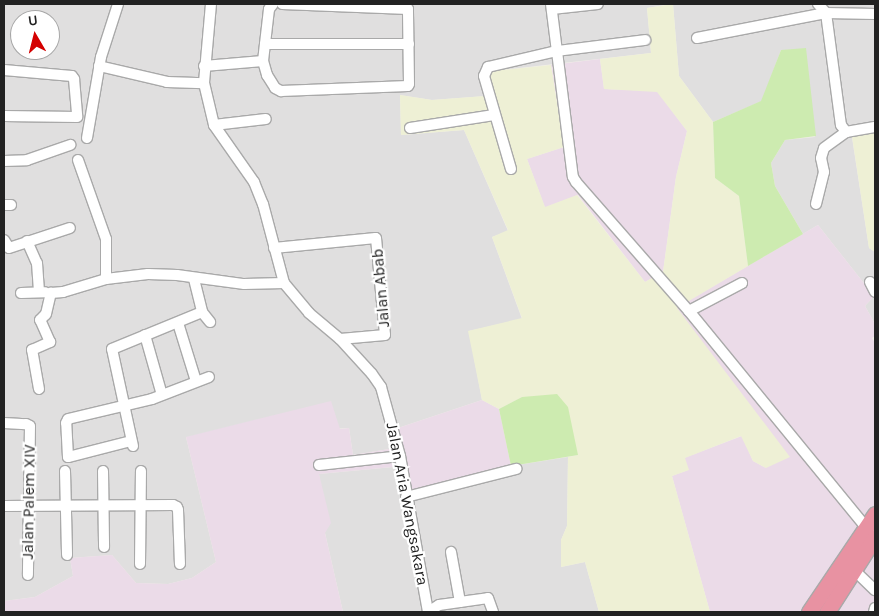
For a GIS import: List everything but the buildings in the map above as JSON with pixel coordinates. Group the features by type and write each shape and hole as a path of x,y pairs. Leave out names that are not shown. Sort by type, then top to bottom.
{"highway":[{"path":"809,612 854,560 871,536 875,514"},
{"path":"827,612 854,560"}],"street":[{"path":"87,138 99,66 118,4"},
{"name":"Jalan Aria Wangsakara","path":"211,4 204,66 204,83 214,125 254,182 263,204 284,283 309,312 340,339 382,387 400,456 428,612"},
{"path":"274,4 269,9 264,61 267,75 274,88 281,91 408,86 409,10 406,8 282,4"},
{"path":"598,4 551,6 573,177 689,311 871,536"},
{"path":"818,4 826,13 841,125 846,132"},
{"path":"697,38 826,13 875,14"},
{"path":"511,169 494,115 484,76 485,70 491,65 557,51 645,40"},
{"path":"265,44 409,44"},
{"path":"204,66 264,61"},
{"path":"99,66 167,82 204,83"},
{"path":"4,70 72,76 74,79 77,117 4,116"},
{"path":"410,128 494,115"},
{"path":"214,125 266,119"},
{"path":"816,204 824,172 821,158 824,148 846,132 875,127"},
{"path":"4,161 27,160 70,145"},
{"path":"78,160 106,239 106,279"},
{"path":"4,240 8,248 70,228"},
{"name":"Jalan Abab","path":"274,248 376,238 386,335 340,339"},
{"path":"27,241 37,263 39,292"},
{"path":"22,294 63,292 106,279 148,274 177,275 194,279 244,284 284,283"},
{"path":"194,279 202,312 210,322"},
{"path":"870,282 875,292"},
{"path":"689,311 742,283"},
{"path":"39,389 32,350 50,342 40,320 46,314 50,292"},
{"path":"202,312 112,349 122,388 124,407 132,444 68,457 66,423 68,419 124,407 209,377"},
{"path":"178,322 196,381"},
{"path":"145,335 162,395"},
{"name":"Jalan Palem XIV","path":"4,423 26,424 30,426 28,575"},
{"path":"320,465 400,456"},
{"path":"406,497 516,469"},
{"path":"65,471 67,554"},
{"path":"103,471 104,547"},
{"path":"140,564 141,471"},
{"path":"4,506 177,507 180,564"},
{"path":"451,552 460,602"},
{"path":"854,560 875,590"},
{"path":"428,612 439,605 488,598 493,612"},
{"path":"874,612 875,608"}],"shaded area":[{"path":"4,4 669,4 647,8 651,53 483,72 486,96 432,100 400,95 401,135 464,130 508,231 492,237 522,319 469,331 482,400 395,429 401,447 353,455 349,428 186,437 216,562 192,578 168,584 136,583 112,555 70,558 73,576 35,597 4,601"},
{"path":"673,4 875,4 875,127 851,131 869,248 875,252 875,324 865,306 874,296 818,225 803,234 775,186 771,163 785,140 815,137 781,50 762,101 713,122 679,76"},
{"path":"600,59 604,89 657,91 687,131 676,177 663,272 645,282 578,195 545,208 527,159 564,147 551,65"},
{"path":"818,225 874,296 865,306 875,324 875,336 872,338 875,343 875,612 710,612 672,476 688,470 684,458 742,436 753,461 766,468 676,308"},
{"path":"482,400 499,409 511,466 408,493 403,466 319,474 331,523 325,533 343,612 4,612 4,601 35,597 73,576 70,558 112,555 136,583 168,584 192,578 216,562 186,437 331,401 340,429 349,428 353,455 401,447 395,429"},
{"path":"568,457 567,526 561,540 561,567 585,562 599,612 343,612 325,533 319,474 404,466 511,466"}],"green space":[{"path":"673,4 679,76 713,122 715,178 739,196 748,266 677,308 790,457 766,468 753,461 741,436 685,458 689,470 672,476 710,612 599,612 585,562 561,567 561,540 567,526 568,457 578,455 522,397 499,409 482,400 468,331 522,318 492,237 508,230 464,130 401,135 400,95 432,100 485,96 483,72 551,65 564,147 527,159 545,207 577,195 645,282 663,272 676,177 687,131 657,92 604,89 600,59 651,53 647,8"},
{"path":"806,48 816,136 785,140 771,163 775,186 803,234 748,266 739,196 715,178 713,122 761,101 781,50"},
{"path":"875,127 875,252 869,248 851,130"},
{"path":"557,394 568,407 578,455 511,466 499,409 522,397"}]}
